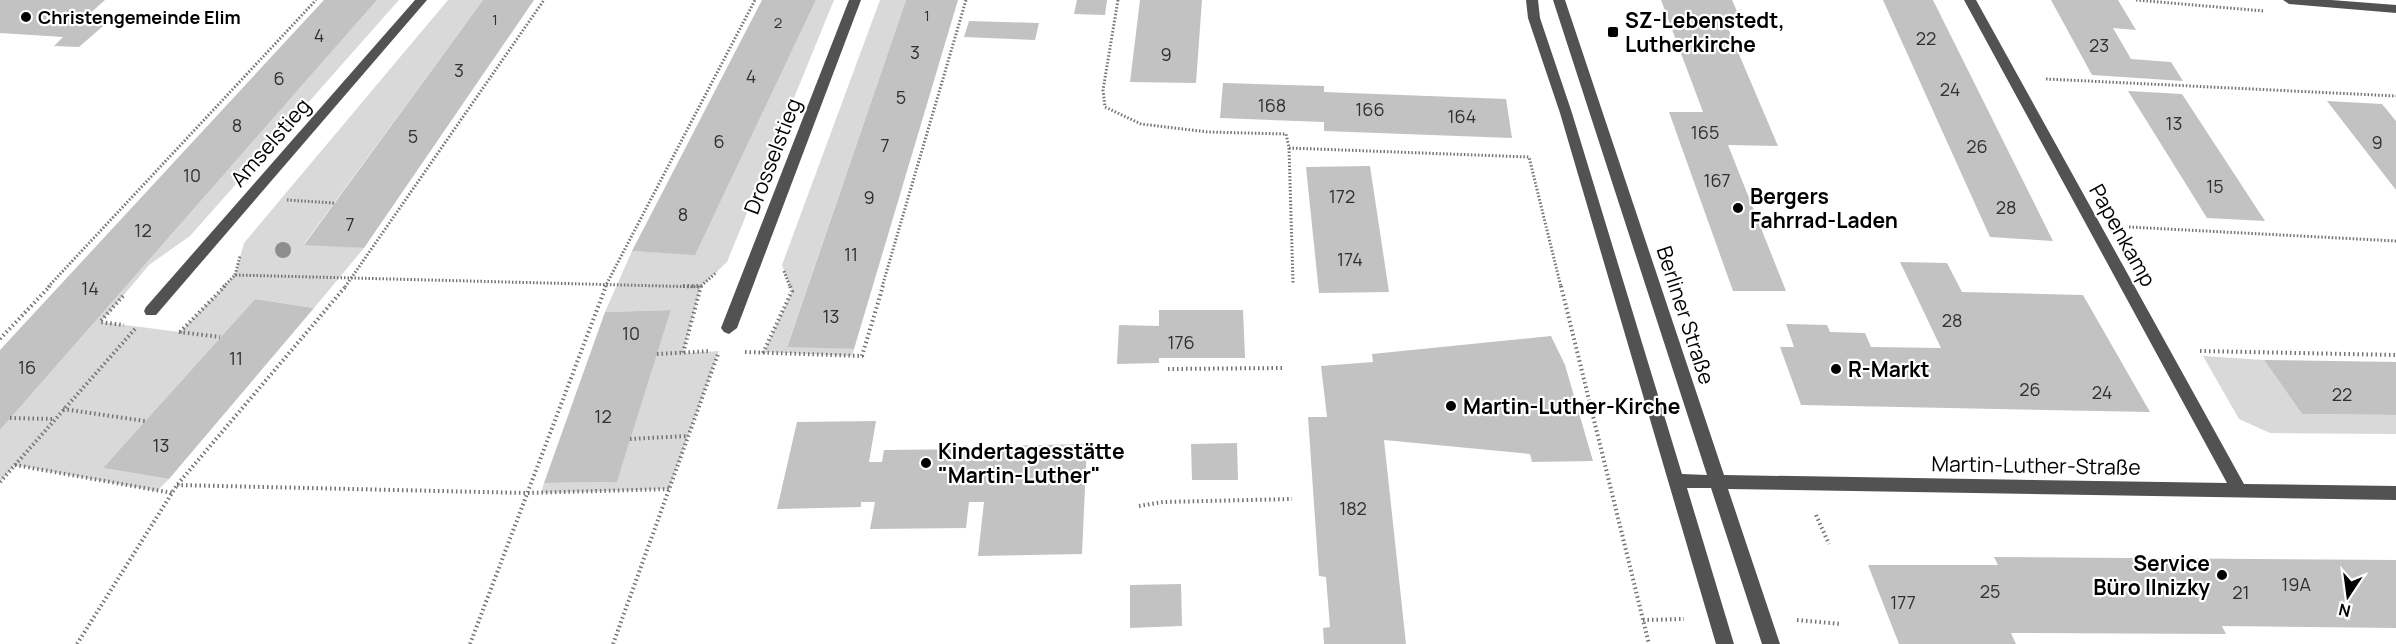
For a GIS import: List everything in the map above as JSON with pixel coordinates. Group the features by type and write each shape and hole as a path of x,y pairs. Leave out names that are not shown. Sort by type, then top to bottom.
{"street":[{"name":"Amselstieg","path":"151,311 421,0"},
{"name":"Drosselstieg","path":"729,328 855,0"},
{"path":"1532,0 1534,18 1566,113 1725,644"},
{"name":"Berliner Straße","path":"1559,0 1771,644"},
{"name":"Papenkamp","path":"1970,0 2240,491"},
{"path":"2289,0 2396,9"},
{"name":"Martin-Luther-Straße","path":"1675,481 2396,493"}],"path":[{"path":"0,339 316,0"},
{"path":"77,644 177,485 352,279 544,0"},
{"path":"470,644 607,282 755,0"},
{"path":"763,353 862,356 966,0"},
{"path":"1118,0 1103,90 1105,107 1142,124 1208,132 1286,134 1289,148 1293,283"},
{"path":"2041,78 2396,96"},
{"path":"1289,148 1529,157 1649,644"},
{"path":"280,200 334,203"},
{"path":"2128,227 2396,241"},
{"path":"180,332 235,275 701,286 683,353"},
{"path":"0,482 151,311"},
{"path":"169,331 220,337"},
{"path":"613,644 719,351 657,354"},
{"path":"2200,351 2396,355"},
{"path":"1168,369 1283,368"},
{"path":"63,409 145,421"},
{"path":"10,418 55,419"},
{"path":"630,439 688,436"},
{"path":"15,465 172,493"},
{"path":"177,485 526,493 669,489"},
{"path":"1139,506 1163,501 1292,500"},
{"path":"1643,620 1686,619"},
{"path":"1786,619 1841,624"}],"shaded area":[{"path":"377,0 399,0 190,236 149,265 101,322 180,332 235,275 244,243 448,0 483,0 304,244 364,248 314,308 255,299 103,468 169,479 157,491 15,465 0,482 0,430"},
{"path":"816,0 834,0 727,262 701,286 683,353 719,351 669,489 541,493 544,483 617,482 671,310 605,312 632,251 695,254"},
{"path":"880,0 906,0 787,346 854,349 852,356 764,352 792,291 782,265"},
{"path":"2203,356 2264,360 2302,414 2396,415 2396,434 2270,433 2239,419"}],"building":[{"path":"0,0 105,0 85,18 110,20 79,47 54,46 63,37 0,33"},
{"path":"324,0 377,0 0,430 0,350"},
{"path":"483,0 534,0 364,248 304,245"},
{"path":"762,0 816,0 695,255 632,251"},
{"path":"906,0 958,0 854,349 787,347"},
{"path":"1077,0 1107,0 1105,15 1074,14"},
{"path":"1140,0 1202,0 1196,83 1130,82"},
{"path":"1661,0 1732,0 1744,27 1727,26 1778,146 1728,145 1786,291 1733,291 1669,112 1703,112"},
{"path":"1883,0 1933,0 2053,241 1990,237"},
{"path":"2051,0 2118,0 2136,30 2113,28 2131,59 2171,62 2183,81 2092,75"},
{"path":"969,21 1039,23 1035,40 964,37"},
{"path":"1223,83 1324,86 1324,92 1506,99 1512,138 1324,131 1324,122 1220,118"},
{"path":"2128,91 2182,94 2265,221 2207,218"},
{"path":"2327,101 2382,104 2396,121 2396,190"},
{"path":"1370,166 1389,292 1319,293 1306,167"},
{"path":"1900,262 1947,263 1962,292 2083,295 2150,412 1801,405 1780,347 1794,347 1786,324 1827,325 1830,332 1865,333 1871,347 1941,348"},
{"path":"255,299 314,308 169,479 103,468"},
{"path":"671,310 617,482 544,483 605,312"},
{"path":"1159,310 1243,310 1245,358 1159,358 1159,363 1117,364 1119,325 1159,326"},
{"path":"1551,336 1565,365 1593,461 1532,462 1530,454 1384,440 1406,644 1324,644 1323,628 1330,627 1326,577 1319,576 1308,417 1327,417 1321,366 1373,362 1372,354"},
{"path":"2264,360 2396,362 2396,415 2302,414"},
{"path":"876,421 869,462 882,462 884,450 975,449 973,461 988,460 990,446 1087,444 1082,554 978,556 984,502 969,502 966,528 870,529 875,502 861,502 861,507 777,509 797,422"},
{"path":"1237,443 1238,480 1192,480 1191,444"},
{"path":"1994,557 2396,560 2396,628 2222,626 2226,634 2011,633 2016,644 1899,644 1868,565 1998,565"},
{"path":"1181,584 1182,626 1130,628 1130,585"}],"place":[{"name":"Christengemeinde Elim","path":"26,17"},
{"name":"SZ-Lebenstedt, Lutherkirche","path":"1613,32"},
{"name":"Bergers Fahrrad-Laden","path":"1738,208"},
{"name":"R-Markt","path":"1836,369"},
{"name":"Martin-Luther-Kirche","path":"1451,406"},
{"name":"Kindertagesstätte \"Martin-Luther\"","path":"926,463"},
{"name":"Service Büro Ilnizky","path":"2222,575"}]}
